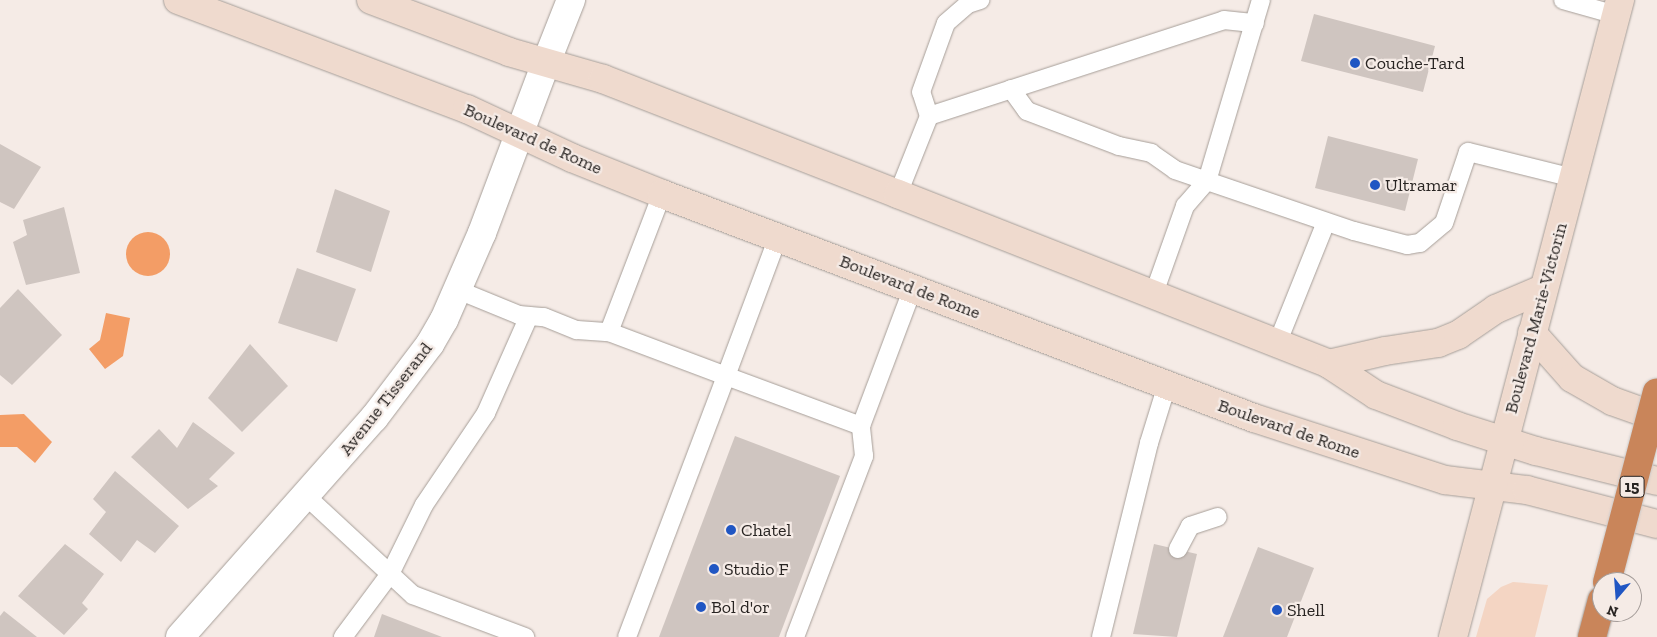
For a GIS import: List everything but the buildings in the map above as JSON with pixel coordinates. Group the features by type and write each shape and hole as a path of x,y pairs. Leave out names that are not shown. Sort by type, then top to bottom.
{"highway":[{"name":"15","path":"1610,572 1657,392"},
{"path":"1592,637 1596,622"}],"main road":[{"name":"Boulevard de Rome","path":"178,0 467,109 662,194 1168,385 1380,461 1445,480 1491,488 1527,490 1657,524"},
{"path":"371,0 546,63 603,79 898,194 1329,364 1376,395 1504,441 1657,481"},
{"name":"Boulevard Marie-Victorin","path":"1453,637 1618,7"},
{"path":"1329,364 1385,351 1438,343 1458,335 1496,309 1543,289"},
{"path":"1532,333 1572,378 1612,401 1657,417"}],"street":[{"name":"Avenue Tisserand","path":"189,634 414,368 444,320 458,290 571,0"}],"lane":[{"path":"898,194 929,116 921,92 946,23 968,4 980,0"},
{"path":"1153,296 1185,206 1207,181 1261,0"},
{"path":"1564,0 1618,7"},
{"path":"929,116 1224,20 1255,23"},
{"path":"1012,89 1027,111 1119,146 1151,153 1175,170 1326,222 1388,241 1420,243 1433,235 1449,214 1468,152 1573,178"},
{"path":"609,332 662,194"},
{"path":"1277,344 1326,222"},
{"path":"627,637 778,237"},
{"path":"795,637 864,456 861,426 913,288"},
{"path":"458,290 519,315 544,317 577,330 609,332 861,426"},
{"path":"343,637 390,574 424,505 498,393 529,316"},
{"path":"1101,637 1148,444 1168,385"},
{"path":"306,496 413,595 525,637"},
{"path":"1178,549 1190,526 1218,517"}],"shaded area":[{"path":"152,232 164,238 169,245 169,263 164,270 157,275 144,276 136,273 129,266 126,250 129,242 136,235"},
{"path":"106,313 130,318 123,356 105,369 89,349 100,340"},
{"path":"24,414 52,442 35,463 17,447 0,447 0,415"},
{"path":"1513,582 1548,585 1535,637 1476,637 1487,599 1501,587"}],"place":[{"name":"Couche-Tard","path":"1355,63"},
{"name":"Ultramar","path":"1375,185"},
{"name":"Chatel","path":"731,530"},
{"name":"Studio F","path":"714,569"},
{"name":"Bol d'or","path":"701,607"},
{"name":"Shell","path":"1277,610"}]}
